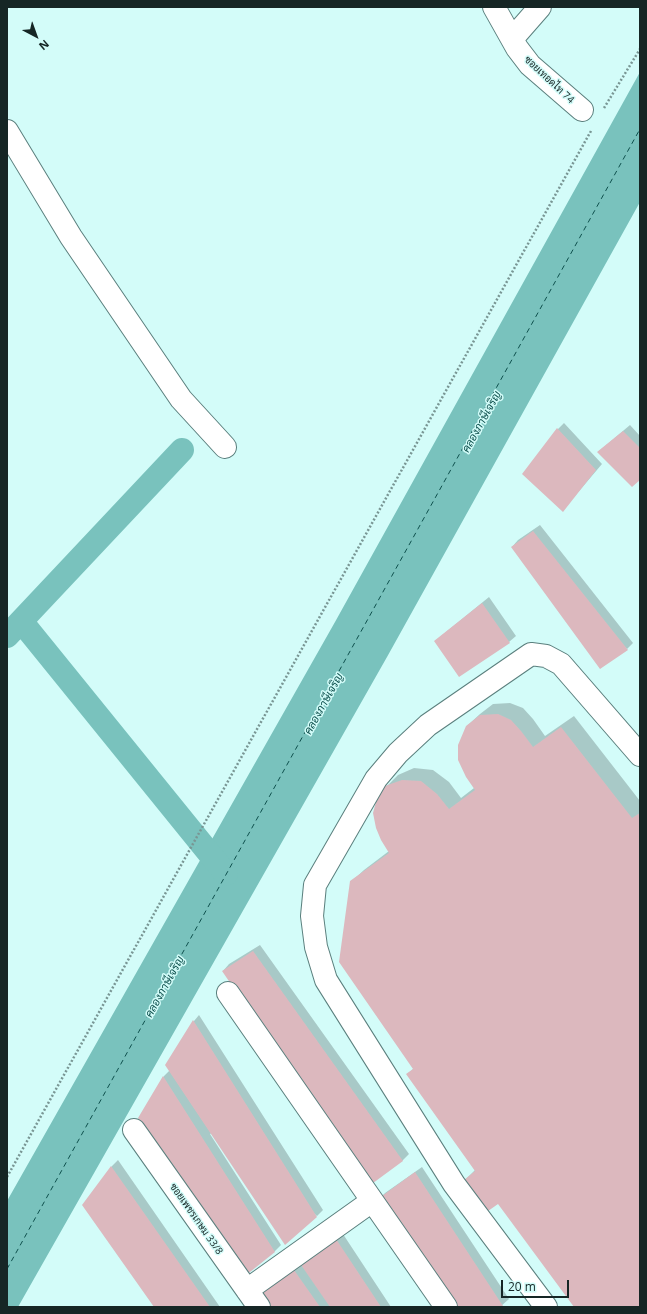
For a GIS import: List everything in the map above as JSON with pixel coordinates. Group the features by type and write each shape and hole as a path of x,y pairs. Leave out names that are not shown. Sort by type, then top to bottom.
{"street":[{"name":"ซอยเทอดไท 74","path":"494,7 517,48 530,65 592,117"},
{"path":"512,39 540,7"},
{"path":"7,131 71,238 181,399 225,447"},
{"path":"546,1307 454,1184 326,980 316,947 312,916 315,885 376,779 398,753 428,725 531,654 546,656 560,664 640,755"},
{"path":"228,993 446,1307"},
{"name":"ซอยเพชรเกษม 33/8","path":"134,1130 253,1298"},
{"path":"253,1298 372,1201"}],"path":[{"path":"7,1177 592,117 640,49"}],"water":[{"name":"คลองภาษีเจริญ","path":"640,72 640,202 387,657 18,1307 7,1307 7,1201 335,622"}],"building":[{"path":"557,428 596,470 563,512 522,474"},
{"path":"623,431 640,448 640,480 632,487 597,452"},
{"path":"533,531 628,650 600,669 511,547"},
{"path":"482,603 510,643 459,677 434,641"},
{"path":"498,714 511,720 533,747 561,727 632,818 640,813 640,1307 574,1307 498,1204 481,1216 458,1185 475,1171 406,1074 413,1069 339,962 350,881 389,853 376,828 373,813 377,798 385,786 402,780 421,781 437,794 449,809 475,790 466,777 458,760 458,745 466,726 480,715"},
{"path":"253,951 403,1161 369,1186 222,971"},
{"path":"193,1020 317,1217 285,1245 165,1065"},
{"path":"163,1076 275,1252 245,1276 138,1118"},
{"path":"111,1166 210,1307 154,1307 82,1205"},
{"path":"415,1172 503,1306 502,1307 456,1307 378,1199"},
{"path":"334,1236 381,1307 330,1307 297,1259"},
{"path":"294,1270 320,1307 270,1307 259,1291"}],"waterway":[{"path":"7,636 182,450"},
{"path":"21,621 226,874"}],"ferry route":[{"path":"7,1269 640,129"}]}
